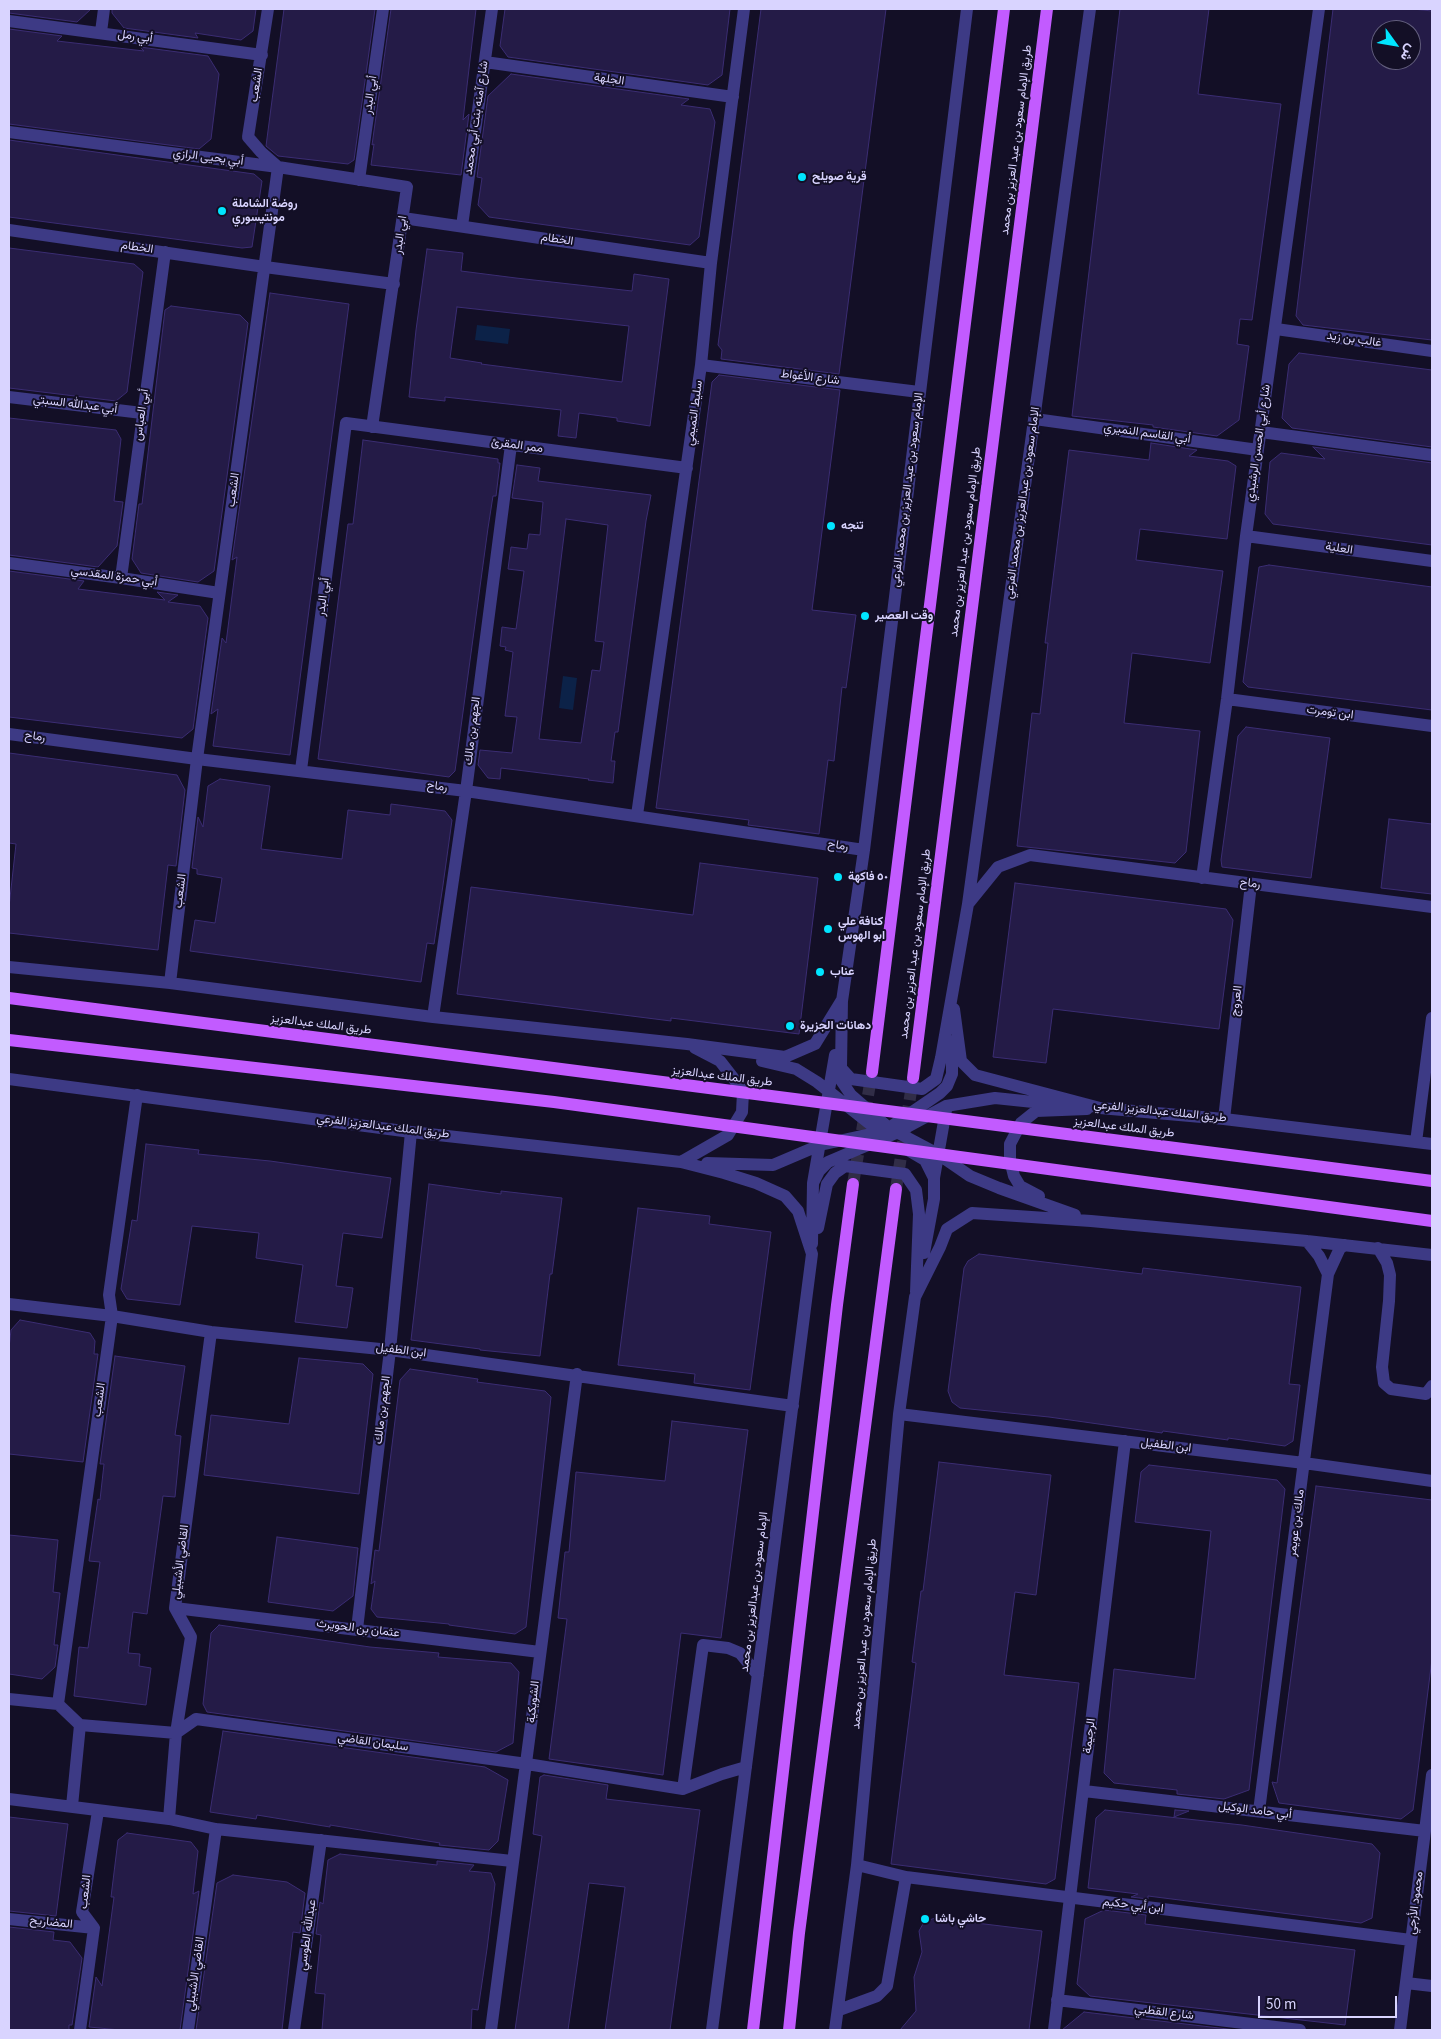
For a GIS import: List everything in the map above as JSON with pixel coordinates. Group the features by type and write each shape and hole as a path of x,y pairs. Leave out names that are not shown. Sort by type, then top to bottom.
{"main road":[{"path":"872,1072 1004,9"},
{"name":"طريق الإمام سعود بن عبد العزيز بن محمد","path":"913,1078 1047,9"},
{"name":"طريق الملك عبدالعزيز","path":"9,998 1432,1181"},
{"path":"9,1040 554,1102 1432,1221"},
{"path":"752,2030 837,1305 853,1184"},
{"path":"789,2030 802,1913 896,1190"}],"street":[{"path":"101,32 104,9"},
{"name":"الشعب","path":"170,983 197,759 278,167 248,137 268,9"},
{"name":"أبي البدر","path":"359,180 383,9"},
{"name":"شارع آمنه بنت أبي محمد","path":"462,226 492,9"},
{"name":"سليط التميمي","path":"638,815 702,365 711,263 744,9"},
{"name":"الإمام سعود بن عبد العزيز بن محمد الفرعي","path":"842,1000 864,850 967,9"},
{"name":"الإمام سعود بن عبدالعزيز بن محمد الفرعي","path":"952,996 968,904 1090,9"},
{"name":"شارع أبي الحسن الرشيدي","path":"1202,878 1227,699 1246,536 1319,9"},
{"name":"أبي رمل","path":"9,21 262,55"},
{"name":"الجلهة","path":"485,62 733,97"},
{"name":"أبي يحيى الرازي","path":"9,132 278,167 407,187"},
{"name":"ابي البدر","path":"394,284 407,187"},
{"name":"الخطام","path":"403,218 711,263"},
{"name":"الخطام","path":"9,230 394,284"},
{"name":"أبي العباس","path":"121,578 165,252"},
{"path":"372,427 394,284"},
{"name":"غالب بن زيد","path":"1276,329 1432,352"},
{"name":"شارع الأغواط","path":"702,365 919,392"},
{"name":"أبي عبدالله السبتي","path":"9,397 142,413"},
{"name":"أبي القاسم النميري","path":"1035,419 1258,450"},
{"name":"أبي البدر","path":"301,770 346,423"},
{"name":"ممر المقرئ","path":"346,423 687,468"},
{"path":"1261,432 1432,455"},
{"name":"الجهم بن مالك","path":"432,1017 466,791 511,445"},
{"name":"العلية","path":"1246,536 1432,561"},
{"name":"أبي حمزة المقدسي","path":"9,563 219,593"},
{"name":"ابن تومرت","path":"1227,699 1432,726"},
{"name":"رماح","path":"9,734 197,759 466,791 864,850"},
{"name":"رماح","path":"968,904 998,866 1030,856 1432,906"},
{"name":"العروج","path":"1224,1119 1251,884"},
{"path":"9,966 170,983 432,1017 687,1044 785,1057 815,1044 842,1000"},
{"path":"842,1000 841,1068 851,1080 922,1089 936,1079 952,996"},
{"path":"915,1297 934,1199 934,1178 952,1074 952,996"},
{"name":"طريق الملك عبدالعزيز الفرعي","path":"952,996 961,1061 975,1075 1100,1108 1224,1119 1432,1144"},
{"path":"812,1254 813,1183 834,1070 842,1000"},
{"path":"1416,1142 1432,1018"},
{"path":"687,1044 796,1069 888,1132 925,1160 934,1178"},
{"path":"681,1162 728,1135 742,1112 743,1105 743,1092 720,1061 687,1044"},
{"path":"834,1070 851,1095 888,1132 938,1154 970,1176 1091,1221 1378,1248 1432,1255"},
{"path":"681,1162 773,1165 820,1145 888,1132 940,1093 952,1074"},
{"name":"طريق الملك عبدالعزيز الفرعي","path":"9,1079 411,1132 681,1162 756,1183"},
{"name":"الشعب","path":"58,1704 112,1316 109,1295 137,1095"},
{"path":"813,1183 819,1171 828,1162 946,1106 995,1098 1100,1108"},
{"path":"1091,1221 1020,1186 1014,1176 1010,1160 1010,1144 1021,1123 1036,1111 1100,1108"},
{"name":"الجهم بن مالك","path":"357,1629 390,1350 411,1132"},
{"path":"812,1254 827,1184 835,1173 845,1166 905,1174 916,1190 919,1214 915,1297"},
{"name":"الإمام سعود بن عبدالعزيز بن محمد","path":"712,2030 812,1254 798,1211 785,1196 756,1183"},
{"name":"طريق الإمام سعود بن عبد العزيز بن محمد","path":"835,2030 857,1865 899,1414 915,1297 947,1230 972,1213 1091,1221"},
{"path":"1307,1241 1319,1256 1328,1274"},
{"name":"مالك بن عويمر","path":"1259,1811 1328,1274 1340,1248 1345,1245"},
{"path":"1378,1248 1387,1263 1390,1274 1382,1367 1384,1383 1391,1389 1426,1394 1432,1386"},
{"name":"ابن الطفيل","path":"9,1304 112,1316 211,1332 390,1350 577,1374 792,1406"},
{"name":"القاضي الأشبيلي","path":"169,1819 176,1733 191,1637 175,1608 211,1332"},
{"name":"الشويكية","path":"491,2030 577,1374"},
{"name":"ابن الطفيل","path":"899,1414 1432,1480"},
{"name":"الرجيمة","path":"1054,2030 1125,1441"},
{"name":"عثمان بن الحويرث","path":"175,1608 540,1652"},
{"path":"683,1788 703,1645 728,1648 740,1652 758,1675"},
{"path":"9,1699 58,1704 80,1725 176,1733"},
{"name":"سليمان القاضي","path":"176,1733 196,1719 527,1764 683,1788 746,1767"},
{"path":"72,1806 80,1725"},
{"name":"محمود الأزجي","path":"1400,2030 1432,1776"},
{"name":"أبي حامد الوكيل","path":"1084,1791 1425,1831"},
{"path":"9,1799 169,1819 216,1829 512,1861"},
{"name":"الشعب","path":"80,2030 94,1928 82,1912 98,1811"},
{"name":"القاضي الأشبيلي","path":"188,2030 216,1829"},
{"name":"عبدالله الطوسي","path":"294,2030 321,1840"},
{"name":"ابن أبي حكيم","path":"857,1865 906,1877 1070,1899 1411,1940"},
{"path":"839,2010 877,1996 887,1986 906,1877"},
{"name":"المضاريح","path":"9,1919 94,1928"},
{"path":"1406,1983 1432,1986"},
{"name":"شارع القطبي","path":"1058,2000 1300,2030"}],"water":[{"path":"477,325 510,329 508,344 475,340"},
{"path":"563,676 577,678 573,710 559,708"}],"building":[{"path":"9,9 91,9 77,22 9,13"},
{"path":"112,9 256,9 253,31 241,40 195,33 198,38 124,28 112,13"},
{"path":"284,9 375,9 354,160 348,164 278,156 266,146"},
{"path":"391,9 476,9 463,120 469,114 461,175 371,165 374,144 372,145"},
{"path":"505,9 730,9 722,75 708,85 508,57 500,46"},
{"name":"قرية صويلح","path":"761,9 886,9 839,374 721,359 722,350 718,345"},
{"path":"1120,9 1209,9 1198,94 1281,104 1252,320 1240,319 1237,344 1249,346 1239,420 1217,436 1153,427 1153,425 1072,416"},
{"path":"1333,9 1413,9 1432,11 1432,340 1303,325 1296,316"},
{"path":"9,29 62,36 57,41 144,51 140,47 208,56 219,74 211,139 199,149 9,124"},
{"path":"511,74 689,99 681,105 710,109 715,122 699,237 690,245 489,217 478,205 482,178 477,177 488,96"},
{"path":"9,140 254,174 262,181 252,247 242,248 9,217"},
{"path":"9,248 134,264 143,272 127,392 116,401 9,388"},
{"path":"427,249 463,253 461,271 516,278 632,291 634,274 669,279 650,426 617,421 617,418 579,413 576,438 558,436 561,410 445,397 445,401 409,397","holes":["457,307 629,326 622,382 481,364 450,358"]},
{"path":"270,293 349,304 290,755 213,746 218,709 211,714 222,638 226,643 237,557 232,560"},
{"path":"171,306 240,315 248,323 214,571 198,582 141,573 132,559 139,504 142,504 165,310"},
{"path":"1299,353 1432,370 1432,447 1292,428 1282,418 1289,364"},
{"path":"719,375 840,390 812,610 856,615 846,688 842,687 834,761 828,760 819,834 748,825 749,820 656,808 712,382"},
{"path":"9,418 116,430 121,439 114,501 123,502 117,546 98,567 9,555"},
{"path":"363,440 498,459 498,463 500,463 496,496 493,496 488,528 455,771 449,777 318,759 348,524 353,524"},
{"path":"1151,443 1197,450 1189,456 1228,461 1236,466 1227,539 1140,529 1136,560 1223,571 1210,663 1132,653 1124,723 1200,731 1186,852 1175,863 1017,846 1032,713 1040,714 1048,643 1045,643 1069,450 1149,460"},
{"path":"1313,447 1432,463 1432,545 1273,524 1265,514 1270,462 1281,453 1325,459"},
{"path":"517,465 540,468 538,481 651,495 618,732 615,732 611,761 615,761 613,783 501,768 500,779 488,778 478,765 480,750 512,753 517,717 505,716 513,652 505,650 506,647 500,646 502,627 516,629 524,571 508,569 511,547 527,549 529,534 540,535 543,502 512,498","holes":["566,519 608,525 595,641 604,642 600,671 592,670 581,743 539,739"]},
{"path":"1269,565 1432,587 1432,710 1248,687 1243,682 1259,567"},
{"path":"9,571 84,581 78,589 165,600 157,592 178,595 168,602 200,606 208,618 193,729 182,738 9,717"},
{"path":"1246,727 1330,738 1311,878 1222,867 1221,860 1238,736"},
{"path":"9,753 177,775 185,790 176,866 168,865 158,950 9,933 9,907 16,844 9,843"},
{"path":"220,779 270,786 261,849 342,859 348,810 390,815 391,804 445,811 452,820 443,885 434,944 427,943 421,982 190,951 195,920 215,923 222,878 197,874 197,869 192,868 198,817 203,827 208,786"},
{"path":"1389,819 1432,824 1432,894 1381,888"},
{"path":"700,863 818,878 799,1034 671,1018 671,1021 457,994 471,887 693,915"},
{"path":"1015,883 1226,909 1233,920 1219,1029 1053,1009 1046,1063 993,1057"},
{"path":"146,1144 199,1150 198,1154 270,1161 391,1178 382,1238 343,1233 336,1286 353,1288 347,1328 295,1322 303,1265 256,1258 259,1233 192,1226 180,1305 127,1299 121,1289 132,1220 137,1221"},
{"path":"429,1184 501,1194 501,1191 562,1198 540,1356 411,1340"},
{"path":"638,1208 710,1216 709,1224 771,1232 750,1390 694,1383 695,1374 618,1365"},
{"path":"979,1254 1142,1274 1143,1268 1301,1287 1289,1384 1300,1385 1293,1441 1285,1446 960,1408 952,1402 948,1391 964,1268 968,1261"},
{"path":"20,1320 90,1333 95,1341 94,1354 98,1354 83,1462 9,1454 9,1348 11,1330"},
{"path":"115,1356 185,1366 175,1435 181,1436 175,1497 163,1496 147,1614 133,1612 128,1653 140,1654 139,1666 151,1668 146,1705 74,1696 79,1647 88,1648 100,1562 89,1561 98,1499 100,1500 104,1464 100,1464"},
{"path":"299,1358 363,1364 373,1374 359,1494 204,1475 211,1415 289,1424"},
{"path":"410,1369 478,1379 477,1382 545,1391 551,1397 526,1627 515,1634 449,1624 377,1617 371,1609 375,1581 371,1584 375,1550 379,1551 400,1380"},
{"path":"672,1421 748,1430 721,1638 681,1633 663,1775 549,1759 567,1619 558,1618 565,1552 569,1552 576,1472 665,1481"},
{"path":"939,1462 1051,1475 1036,1595 1015,1592 1004,1675 1079,1683 1055,1879 1046,1884 891,1864 916,1663 912,1662"},
{"path":"1149,1465 1277,1480 1285,1489 1249,1790 1224,1799 1177,1794 1177,1790 1114,1783 1104,1773 1114,1669 1195,1679 1211,1531 1135,1522 1141,1472"},
{"path":"1316,1486 1432,1500 1432,1659 1413,1810 1401,1819 1279,1803 1272,1782 1277,1783"},
{"path":"9,1535 58,1540 53,1592 60,1593 54,1645 58,1645 55,1667 42,1679 9,1674"},
{"path":"277,1537 358,1548 353,1596 333,1611 268,1602"},
{"path":"219,1625 370,1647 439,1653 438,1657 511,1663 519,1672 513,1743 496,1752 207,1712 203,1704 211,1633"},
{"path":"223,1731 485,1767 508,1780 498,1841 489,1850 439,1845 440,1843 330,1825 330,1827 257,1815 256,1819 210,1812"},
{"path":"544,1775 608,1785 606,1799 700,1810 670,2030 605,2030 625,1887 589,1883 568,2030 515,2030 542,1836 533,1834 540,1777"},
{"path":"1105,1810 1242,1825 1372,1844 1380,1853 1372,1918 1361,1923 1148,1896 1148,1899 1131,1897 1138,1894 1088,1888 1096,1818"},
{"path":"1175,1810 1189,1811 1174,1817"},
{"path":"9,1817 68,1824 56,1916 9,1911"},
{"path":"127,1833 191,1842 198,1851 193,1894 199,1891 180,2030 120,2030 89,2027 96,1977 102,1986 114,1897 111,1897 118,1840"},
{"path":"340,1854 437,1865 437,1861 474,1865 469,1871 491,1873 495,1884 487,1949 478,2010 472,2009 471,2030 322,2030 325,1994 315,1993 321,1935 316,1934 320,1902 323,1904 328,1860"},
{"path":"233,1875 287,1882 305,1893 300,1933 293,1932 282,2030 196,2030 217,1883"},
{"path":"1104,1910 1146,1915 1145,1924 1355,1950 1345,2025 1090,1996 1077,1984 1085,1919"},
{"path":"935,1918 1042,1931 1029,2030 900,2030 916,2011 914,1977 922,1952 919,1931 924,1922"},
{"path":"9,1927 54,1932 53,1940 70,1942 82,1958 72,2025 69,2025 69,2030 9,2030"},
{"path":"1084,2012 1236,2030 1062,2030"}],"tunnel":[{"path":"853,1184 872,1072"},
{"path":"896,1189 913,1078"}],"place":[{"name":"قرية صويلح","path":"802,177"},
{"name":"روضة الشاملة مونتيسوري","path":"222,211"},
{"name":"تنجه","path":"831,526"},
{"name":"وقت العصير","path":"865,616"},
{"name":"٥٠ فاكهة","path":"838,877"},
{"name":"كنافة علي ابو الهوس","path":"828,929"},
{"name":"عناب","path":"820,972"},
{"name":"دهانات الجزيرة","path":"790,1026"},
{"name":"حاشي باشا","path":"925,1919"}]}
